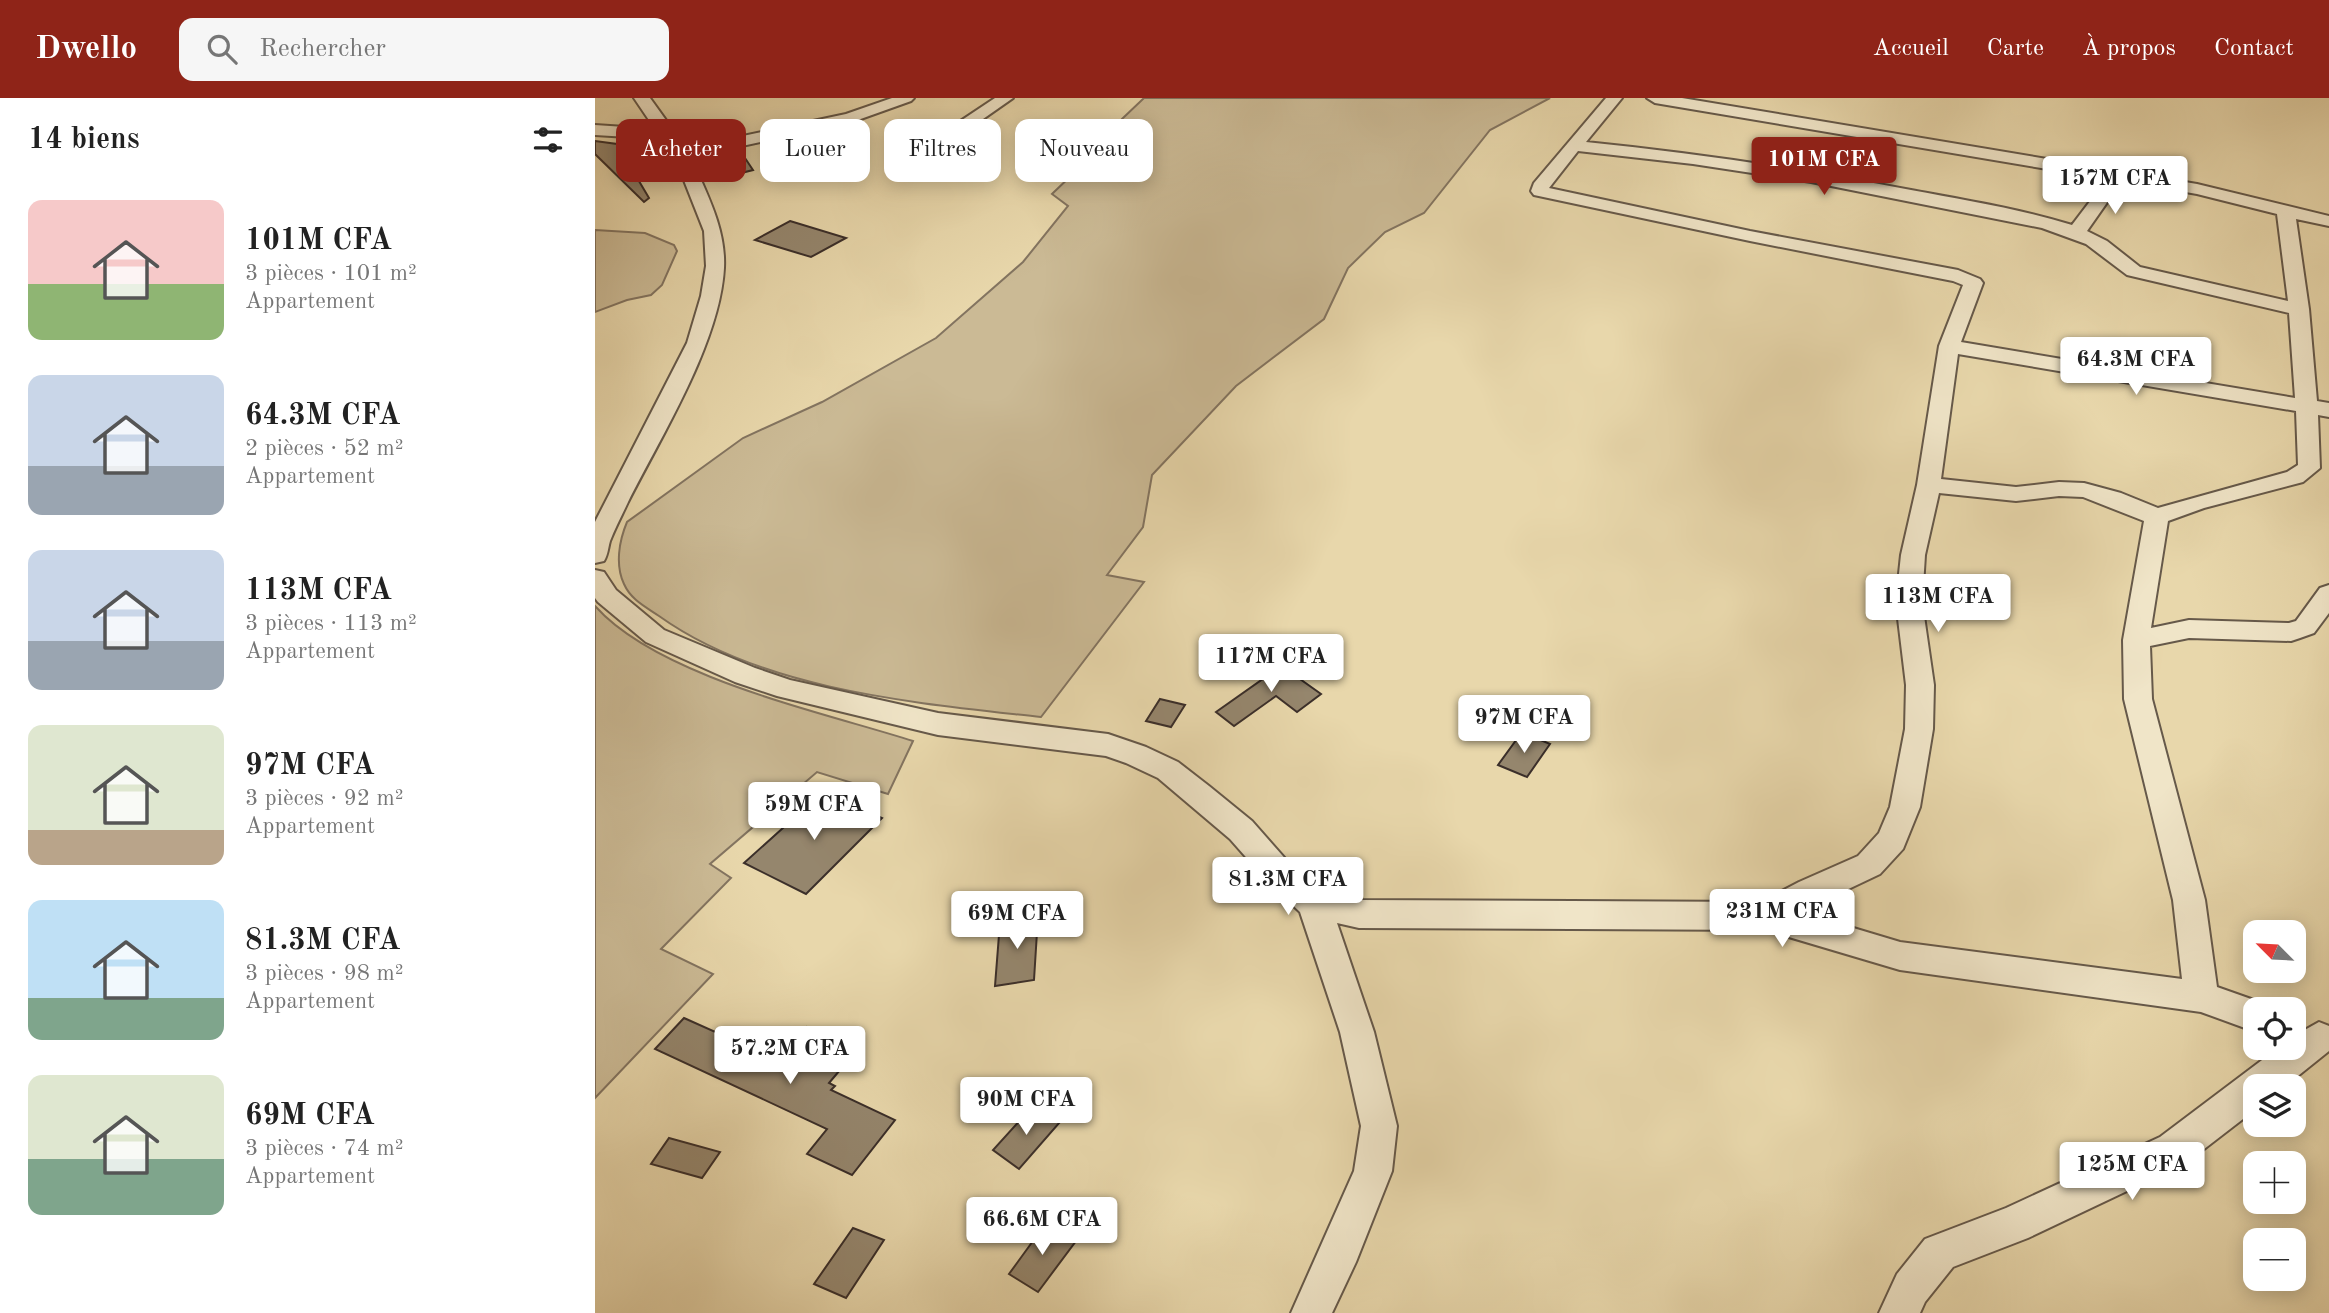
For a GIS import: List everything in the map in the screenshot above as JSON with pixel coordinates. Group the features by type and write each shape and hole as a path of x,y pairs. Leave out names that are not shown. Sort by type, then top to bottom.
{"street":[{"path":"642,98 656,119"},
{"path":"746,140 849,118 906,98"},
{"path":"973,119 1005,98"},
{"path":"1614,98 1540,187 1540,191 1968,279 1973,283 1949,346 1929,485 1913,555 1909,602 1920,685 1919,729 1905,807 1892,840 1869,865 1810,891 1765,916"},
{"path":"1655,98 2228,195 2286,214 2329,221"},
{"path":"595,130 616,131"},
{"path":"1574,146 1634,151 1807,174 1923,196 2077,232 2109,251 2117,263 2134,271 2299,309"},
{"path":"2077,232 2117,176"},
{"path":"595,555 597,543 613,509 697,343 711,296 715,266 713,230 693,182"},
{"path":"1929,485 2016,494 2059,489 2084,490 2113,498 2157,517 2196,503 2295,477 2309,468 2317,408 2299,309 2286,214"},
{"path":"1949,346 2317,408"},
{"path":"2157,517 2136,640 2138,699 2189,900 2201,998"},
{"path":"595,578 607,596 655,636 745,675 787,689 938,724 1108,745 1136,755 1168,770 1207,801 1241,830 1278,872 1314,904 1359,914 1765,916 1900,956 2201,998 2243,1012"},
{"path":"2136,640 2189,629 2291,632 2305,627 2329,594"},
{"path":"1311,1313 1342,1248 1373,1171 1379,1126 1357,1032 1314,904"},
{"path":"1899,1313 1911,1289 1939,1253 2014,1224 2173,1150 2314,1035"}],"shaded area":[{"path":"1144,98 1550,98 1490,130 1424,213 1385,232 1348,268 1324,319 1236,386 1152,475 1143,527 1107,575 1144,582 1041,717 893,699 793,677 745,661 700,641 635,599 621,577 619,561 620,545 627,522 743,438 822,402 936,338 1023,262 1068,206 1052,194 1065,182 1153,182 1153,119 1122,119"},
{"path":"595,230 645,233 674,245 677,251 662,285 651,295 627,300 595,312"},
{"path":"595,606 623,631 658,653 699,672 789,704 913,741 888,794 817,772 710,864 731,878 661,949 713,974 595,1098"}],"building":[{"path":"595,141 616,144 616,175 595,154"},
{"path":"746,160 753,170 746,172"},
{"path":"624,182 640,182 649,198 644,202"},
{"path":"790,221 846,238 811,257 755,240"},
{"path":"1287,662 1306,675 1300,679 1321,694 1297,712 1276,696 1234,726 1216,712"},
{"path":"1160,699 1185,705 1171,727 1146,721"},
{"path":"1522,732 1550,744 1527,777 1498,765"},
{"path":"824,791 882,818 806,894 744,863"},
{"path":"1038,916 1034,980 995,986 1000,922"},
{"path":"684,1018 778,1060 807,1027 856,1051 829,1083 835,1086 831,1090 895,1120 852,1175 807,1154 827,1129 655,1049"},
{"path":"1034,1105 1060,1122 1019,1169 993,1150"},
{"path":"669,1138 720,1152 702,1178 651,1164"},
{"path":"1046,1223 1076,1241 1038,1292 1009,1274"},
{"path":"853,1228 884,1240 846,1298 814,1284"}]}
